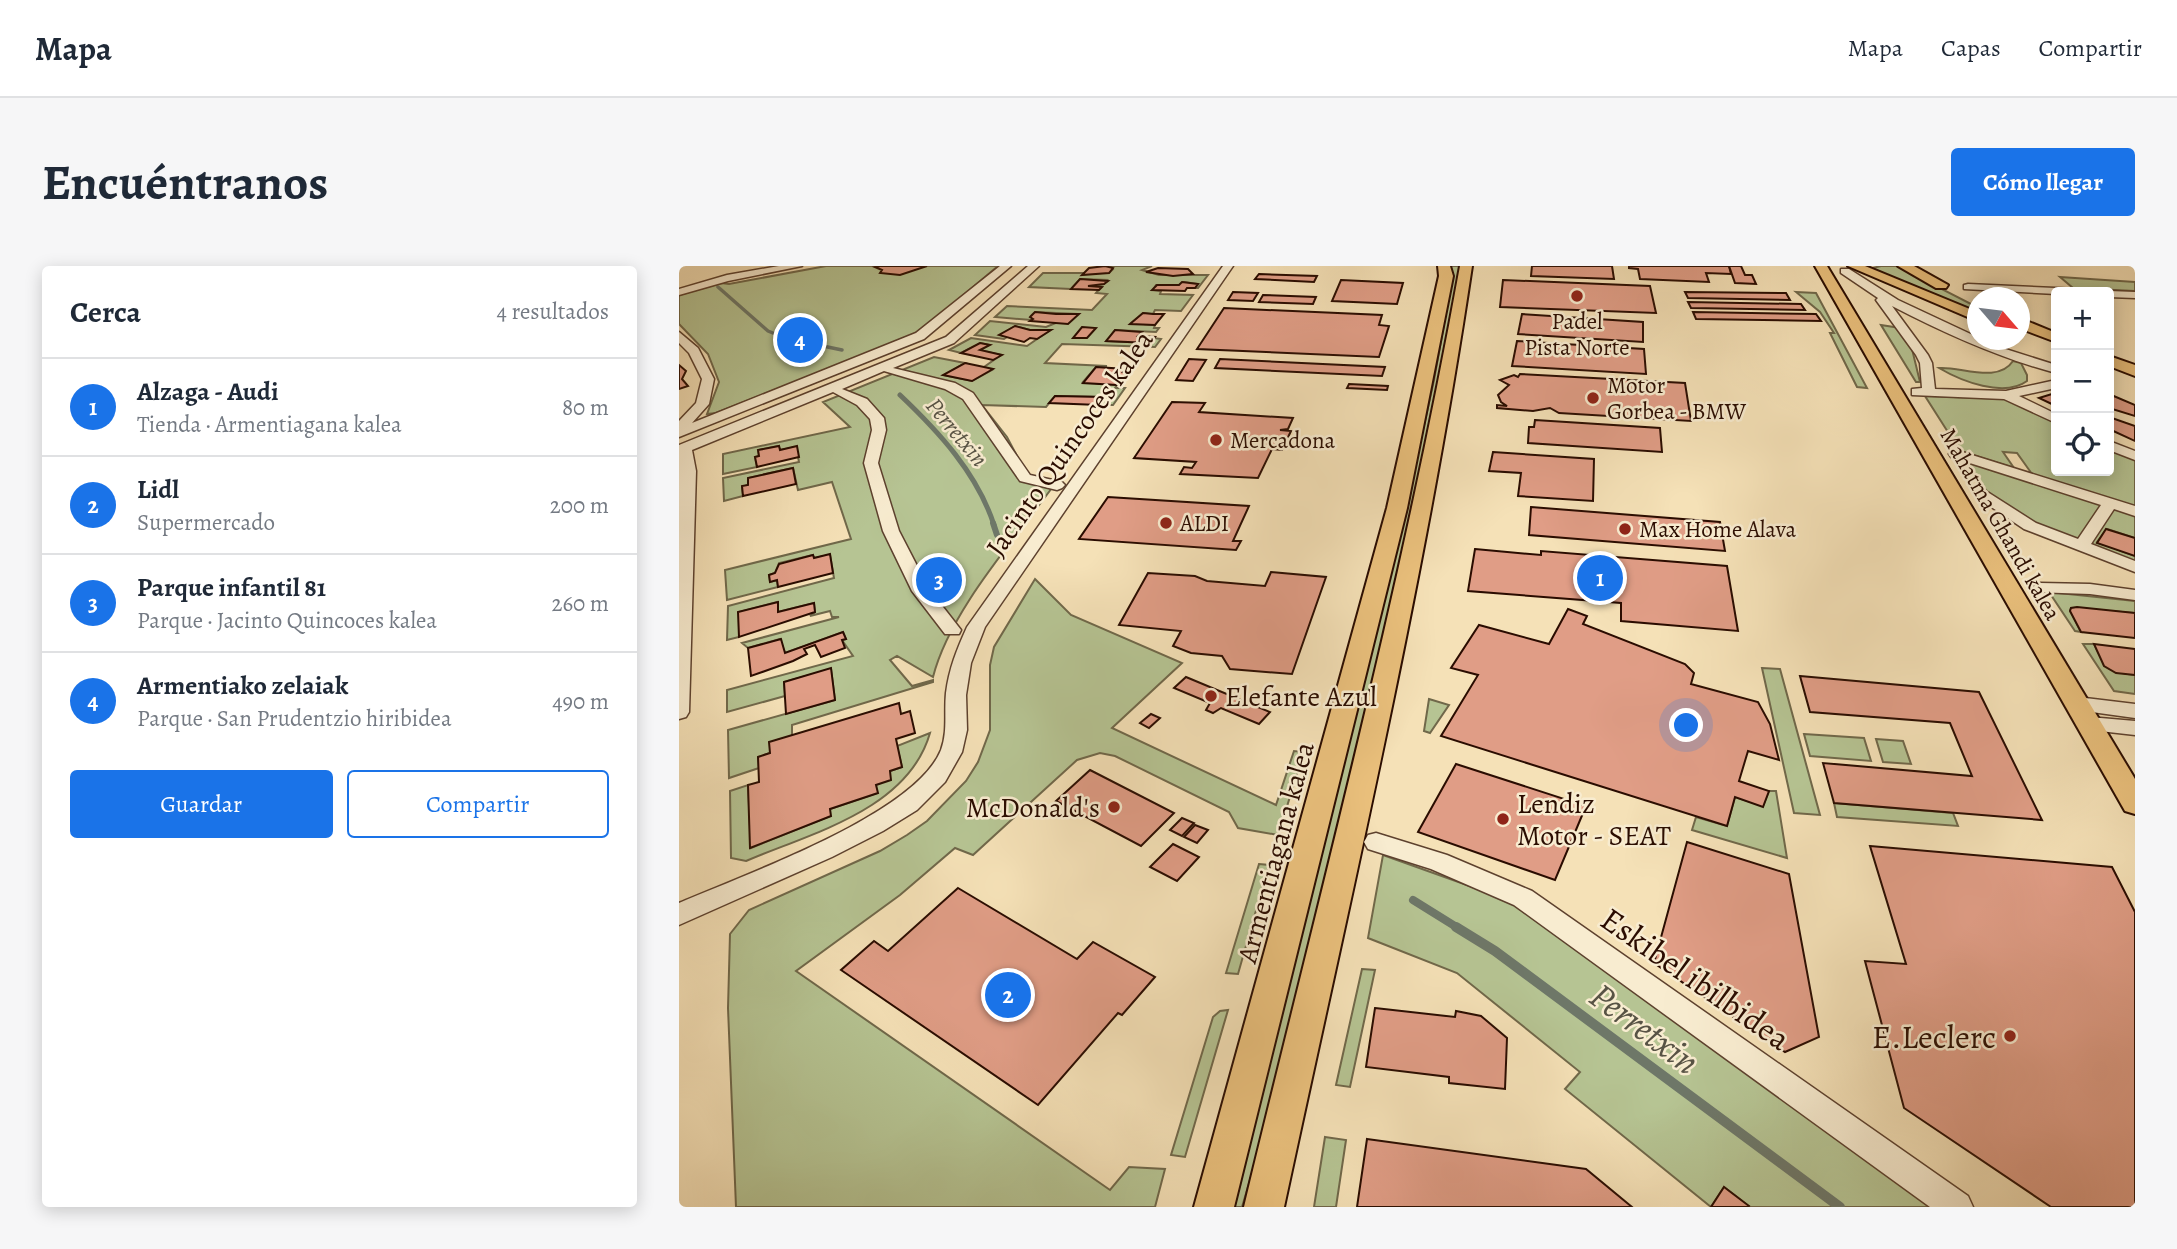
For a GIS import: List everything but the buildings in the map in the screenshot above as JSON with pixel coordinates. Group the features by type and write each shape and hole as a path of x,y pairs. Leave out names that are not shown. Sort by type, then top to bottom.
{"main road":[{"name":"Armentiagana kalea","path":"1213,1207 1398,508 1434,342 1446,275 1444,266"},
{"path":"1264,1207 1415,545 1442,411 1466,266"},
{"path":"1904,266 1967,297"},
{"path":"1834,268 1967,314"},
{"name":"Mahatma Ghandi kalea","path":"1834,268 2135,803"},
{"path":"2030,327 2051,336"},
{"path":"2030,339 2051,348"},
{"path":"2114,363 2135,371"},
{"path":"2114,373 2135,382"}],"street":[{"path":"714,266 727,278"},
{"path":"679,292 727,278 797,266"},
{"path":"685,439 920,336 1006,266"},
{"path":"685,439 944,334 1022,266"},
{"path":"685,439 950,340 1034,266"},
{"name":"Jacinto Quincoces kalea","path":"679,914 875,825 909,804 937,776 951,752 957,730 956,695 961,663 976,626 1228,266"},
{"path":"1834,268 1879,296 1968,337 2051,367"},
{"path":"2030,290 2051,291"},
{"path":"2114,294 2135,295"},
{"path":"1879,296 1926,363 1923,392 2006,395 2051,385"},
{"path":"679,337 694,351 708,379 702,404 685,439 688,471 679,712"},
{"path":"890,371 950,386 968,396 1025,478 1057,485"},
{"path":"840,393 862,401 877,418 879,429 871,463 891,531 921,591 952,630"},
{"path":"2006,395 2051,417"},
{"path":"2114,447 2135,456"},
{"path":"1956,454 2135,511"},
{"path":"1983,496 2030,526 2081,548 2135,566"},
{"path":"2081,548 2109,503"},
{"path":"2040,588 2090,589 2135,595"},
{"path":"2077,704 2135,710"},
{"path":"2089,724 2135,728"},
{"name":"Eskibel ibilbidea","path":"1376,842 1439,862 1523,898 1957,1207"}],"green space":[{"path":"826,266 998,266 928,325 907,338 716,413 707,414 719,382 708,354 679,324 679,295 721,283 729,284"},
{"path":"1111,266 1152,266 1142,270 1159,275 1208,275 1198,288 1195,288 1198,284 1184,282 1179,285 1156,285 1153,290 1161,291 1160,294 1193,295 1181,311 1155,310 1153,314 1143,313 1131,323 1155,325 1154,328 1159,328 1156,332 1115,330 1107,341 1150,343 1154,338 1161,339 1155,347 1062,344 1045,363 1107,366 1096,367 1083,382 1125,388 1113,405 1099,405 1103,397 1055,396 1046,407 982,405 1007,437 1026,473 1032,477 1057,481 969,601 954,626 933,677 897,656 890,660 912,686 933,682 792,725 792,735 770,753 758,757 759,768 729,778 728,730 835,700 831,669 784,682 785,696 727,712 727,690 853,656 842,640 846,639 843,632 785,653 780,639 748,648 742,643 839,617 832,617 830,611 810,616 815,612 814,603 778,612 777,602 739,612 739,637 727,640 728,606 834,578 830,555 814,558 813,555 779,563 775,573 769,575 770,582 777,580 778,587 727,600 725,570 851,539 832,482 798,490 793,468 748,478 748,485 742,487 743,496 724,501 723,478 799,462 796,447 780,450 779,446 758,450 759,456 755,457 757,467 723,474 723,454 850,427 823,402 934,357 965,363 944,375 972,381 992,370 984,367 1001,355 980,350 989,345 980,343 961,353 949,350 971,338 1027,346 1050,330 1030,330 1015,326 1001,335 1007,337 1004,339 975,335 990,321 1046,327 1078,314 1035,312 1031,320 995,317 1007,306 1092,310 1107,294 1096,293 1101,287 1088,286 1104,284 1107,280 1080,279 1071,289 1029,287 1043,273 1109,273 1113,269"},
{"path":"1450,266 1460,266 1424,471 1267,1122 1242,1207 1230,1207 1403,521 1434,380 1451,285"},
{"path":"1897,266 1967,302 1967,309 1966,309 1868,269"},
{"path":"2060,277 2135,282 2135,291 2114,290 2114,287 2072,287"},
{"path":"1796,292 1816,293 1867,388 1857,387 1830,333 1834,333 1820,312"},
{"path":"1881,325 1900,328 1912,349 1920,382 1916,382"},
{"path":"2013,361 2021,363 2027,381 2007,388 1983,386 1939,368 1989,373 2006,368"},
{"path":"1925,396 2009,399 2051,420 2051,476 2114,476 2114,449 2135,459 2135,507 2032,474 2017,453 2003,452 2014,468 1960,451"},
{"path":"1965,459 2103,504 2078,543 2028,520 1993,497 1983,487"},
{"path":"2112,508 2135,515 2135,538 2107,529 2097,542 2135,556 2135,562 2088,546"},
{"path":"1035,579 1071,615 1182,663 1112,728 1276,805 1294,751 1304,752 1278,835 1238,828 1229,812 1115,756 1100,753 1077,760 973,855 955,848 900,895 796,971 1110,1190 1129,1167 1165,1169 1155,1207 736,1207 728,1008 730,934 749,910 880,851 907,835 927,821 966,781 978,762 990,730 990,665 994,647"},
{"path":"2049,592 2135,601 2135,613 2071,608 2081,632 2075,631"},
{"path":"2083,644 2094,644 2109,668 2135,675 2135,694 2114,691"},
{"path":"1762,668 1780,669 1820,815 1794,813"},
{"path":"1429,699 1449,705 1430,733 1424,731"},
{"path":"930,733 918,759 901,782 879,800 827,828 746,861 731,858 730,791 748,785 751,848 830,816 830,809 877,793 876,785 890,771 902,767 897,746"},
{"path":"1804,734 1864,738 1871,761 1810,756"},
{"path":"1876,739 1903,741 1911,764 1883,762"},
{"path":"1769,791 1776,791 1787,858 1692,830 1696,817 1727,826 1735,797 1763,806"},
{"path":"1834,803 1953,813 1958,826 1837,817"},
{"path":"1383,855 1506,899 1932,1207 1750,1207 1724,1187 1711,1207 1565,1089 1580,1072 1457,973 1368,938"},
{"path":"1259,864 1269,865 1238,974 1226,973"},
{"path":"1362,969 1375,970 1350,1087 1336,1085"},
{"path":"1228,1010 1185,1157 1171,1155 1213,1017 1220,1011"},
{"path":"1325,1137 1346,1140 1336,1207 1314,1207"}],"waterway":[{"name":"Perretxin","path":"718,287 768,331 785,338 842,350"},
{"name":"Perretxin","path":"900,395 955,454 978,488 994,525"},
{"name":"Perretxin","path":"993,523 997,535"},
{"name":"Perretxin","path":"1413,900 1458,928"},
{"name":"Perretxin","path":"1456,927 1495,951 1840,1207"}],"place":[{"name":"Padel Pista Norte","path":"1577,296"},
{"name":"Armentiako zelaiak","path":"800,340"},
{"name":"Motor Gorbea - BMW","path":"1593,398"},
{"name":"Mercadona","path":"1216,440"},
{"name":"ALDI","path":"1166,523"},
{"name":"Max Home Alava","path":"1625,529"},
{"name":"Alzaga - Audi","path":"1600,578"},
{"name":"Parque infantil 81","path":"939,580"},
{"name":"Elefante Azul","path":"1211,696"},
{"name":"McDonald's","path":"1114,807"},
{"name":"Lendiz Motor - SEAT","path":"1503,819"},
{"name":"Lidl","path":"1008,995"},
{"name":"E.Leclerc","path":"2010,1036"}]}
